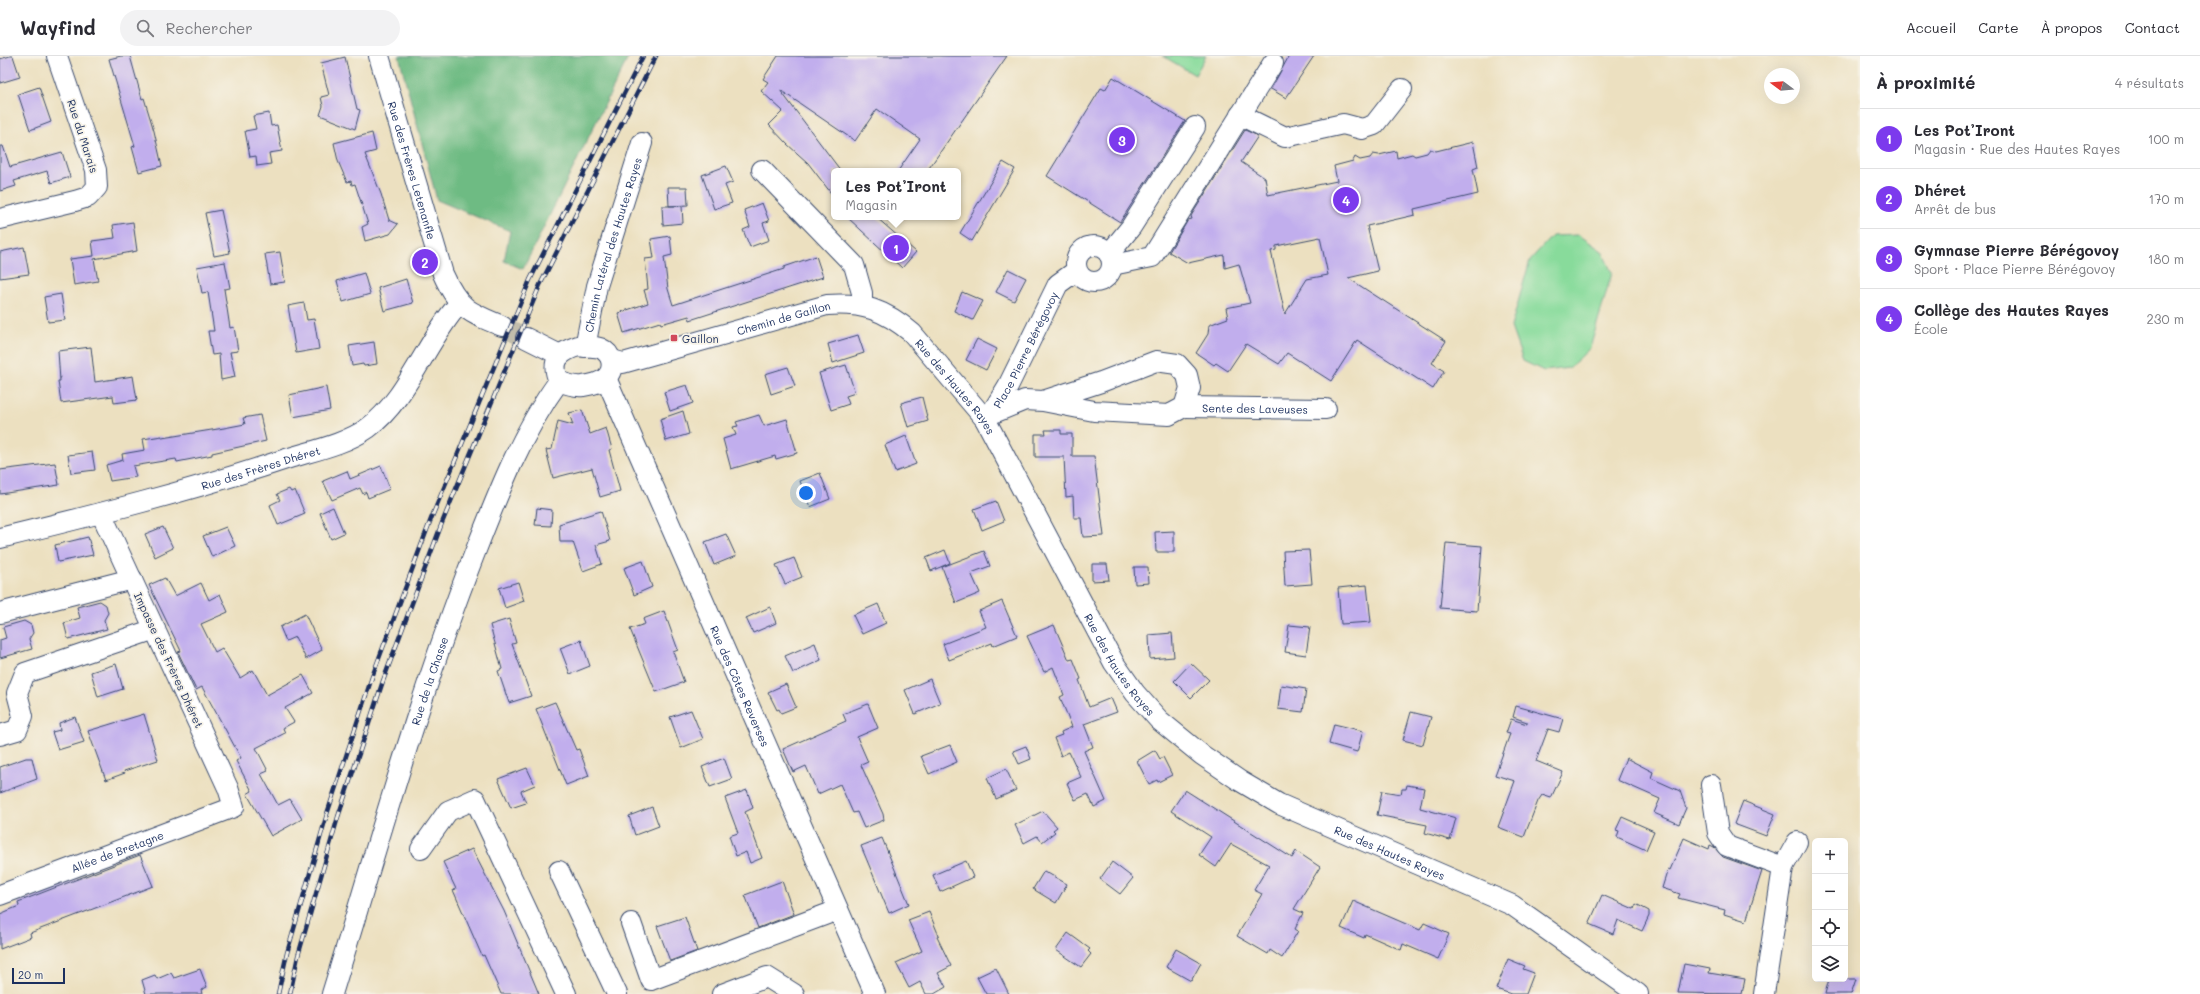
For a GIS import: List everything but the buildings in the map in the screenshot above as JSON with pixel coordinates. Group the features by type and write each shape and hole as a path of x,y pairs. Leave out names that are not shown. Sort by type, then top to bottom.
{"street":[{"name":"Rue du Marais","path":"0,219 88,197 97,188 96,170 56,56"},
{"name":"Rue des Frères Letenanfle","path":"379,56 444,274 459,304"},
{"path":"1111,259 1152,257 1273,63"},
{"path":"1240,115 1286,137 1343,124 1362,129 1374,125 1402,89"},
{"path":"1111,259 1105,249 1094,246 1083,249 1076,259 1076,271 1084,280 1097,283 1108,277 1111,259 1195,127"},
{"name":"Chemin Latéral des Hautes Rayes","path":"584,347 597,286 642,143"},
{"path":"762,170 854,265 861,286 862,305"},
{"name":"Place Pierre Bérégovoy","path":"988,416 1008,386 1058,284 1076,271"},
{"name":"Chemin de Gaillon","path":"609,369 623,363 826,305 845,303 862,305"},
{"path":"459,304 479,317 502,326"},
{"name":"Rue des Frères Dhéret","path":"0,538 101,513 242,474 348,439 368,428 385,412 449,315 459,304"},
{"name":"Rue des Hautes Rayes","path":"862,305 899,321 912,333 988,416 1114,663 1135,693 1159,720 1202,755 1279,804 1512,905 1638,994"},
{"path":"526,338 560,355"},
{"path":"584,347 600,348 608,353 609,369 594,384 582,386 570,385 559,381 555,372 556,361 560,355 568,349 584,347"},
{"name":"Place Pierre Bérégovoy","path":"988,416 1025,400 1043,401 1094,411 1169,415 1184,407 1190,388 1186,375 1177,364 1156,361 1101,382 1043,401"},
{"name":"Rue des Côtes Reverses","path":"609,369 763,734 875,994"},
{"name":"Rue de la Chasse","path":"332,994 456,602 518,450 546,398 559,381"},
{"name":"Sente des Laveuses","path":"1184,407 1326,409"},
{"name":"Impasse des Frères Dhéret","path":"101,513 228,788 234,808"},
{"path":"0,613 132,579"},
{"path":"0,735 17,730 23,716 17,693 25,672 155,629"},
{"path":"1711,785 1718,833 1727,846 1783,867"},
{"path":"421,849 448,811 475,799 566,994"},
{"name":"Allée de Bretagne","path":"0,895 234,808"},
{"path":"1764,994 1783,867 1797,842"},
{"path":"559,871 617,994"},
{"path":"631,923 651,980 838,910"},
{"path":"722,994 767,977 794,994"}],"green space":[{"path":"399,56 629,56 523,269 504,261 510,231 437,200"},
{"path":"1163,56 1206,56 1195,75"},
{"path":"1579,235 1602,251 1612,273 1590,348 1569,368 1544,371 1523,361 1511,327 1530,260 1552,236"}],"tunnel":[{"path":"502,326 526,338"}],"railway":[{"path":"278,994 287,953 327,814 372,677 431,519 530,280 643,56"},
{"path":"290,994 298,956 338,817 383,681 442,523 540,285 656,56"}],"place":[{"name":"Gymnase Pierre Bérégovoy","path":"1122,140"},
{"name":"Collège des Hautes Rayes","path":"1346,200"},
{"name":"Les Pot’Iront","path":"896,248"},
{"name":"Dhéret","path":"425,262"},
{"name":"Gaillon","path":"674,338"}]}
